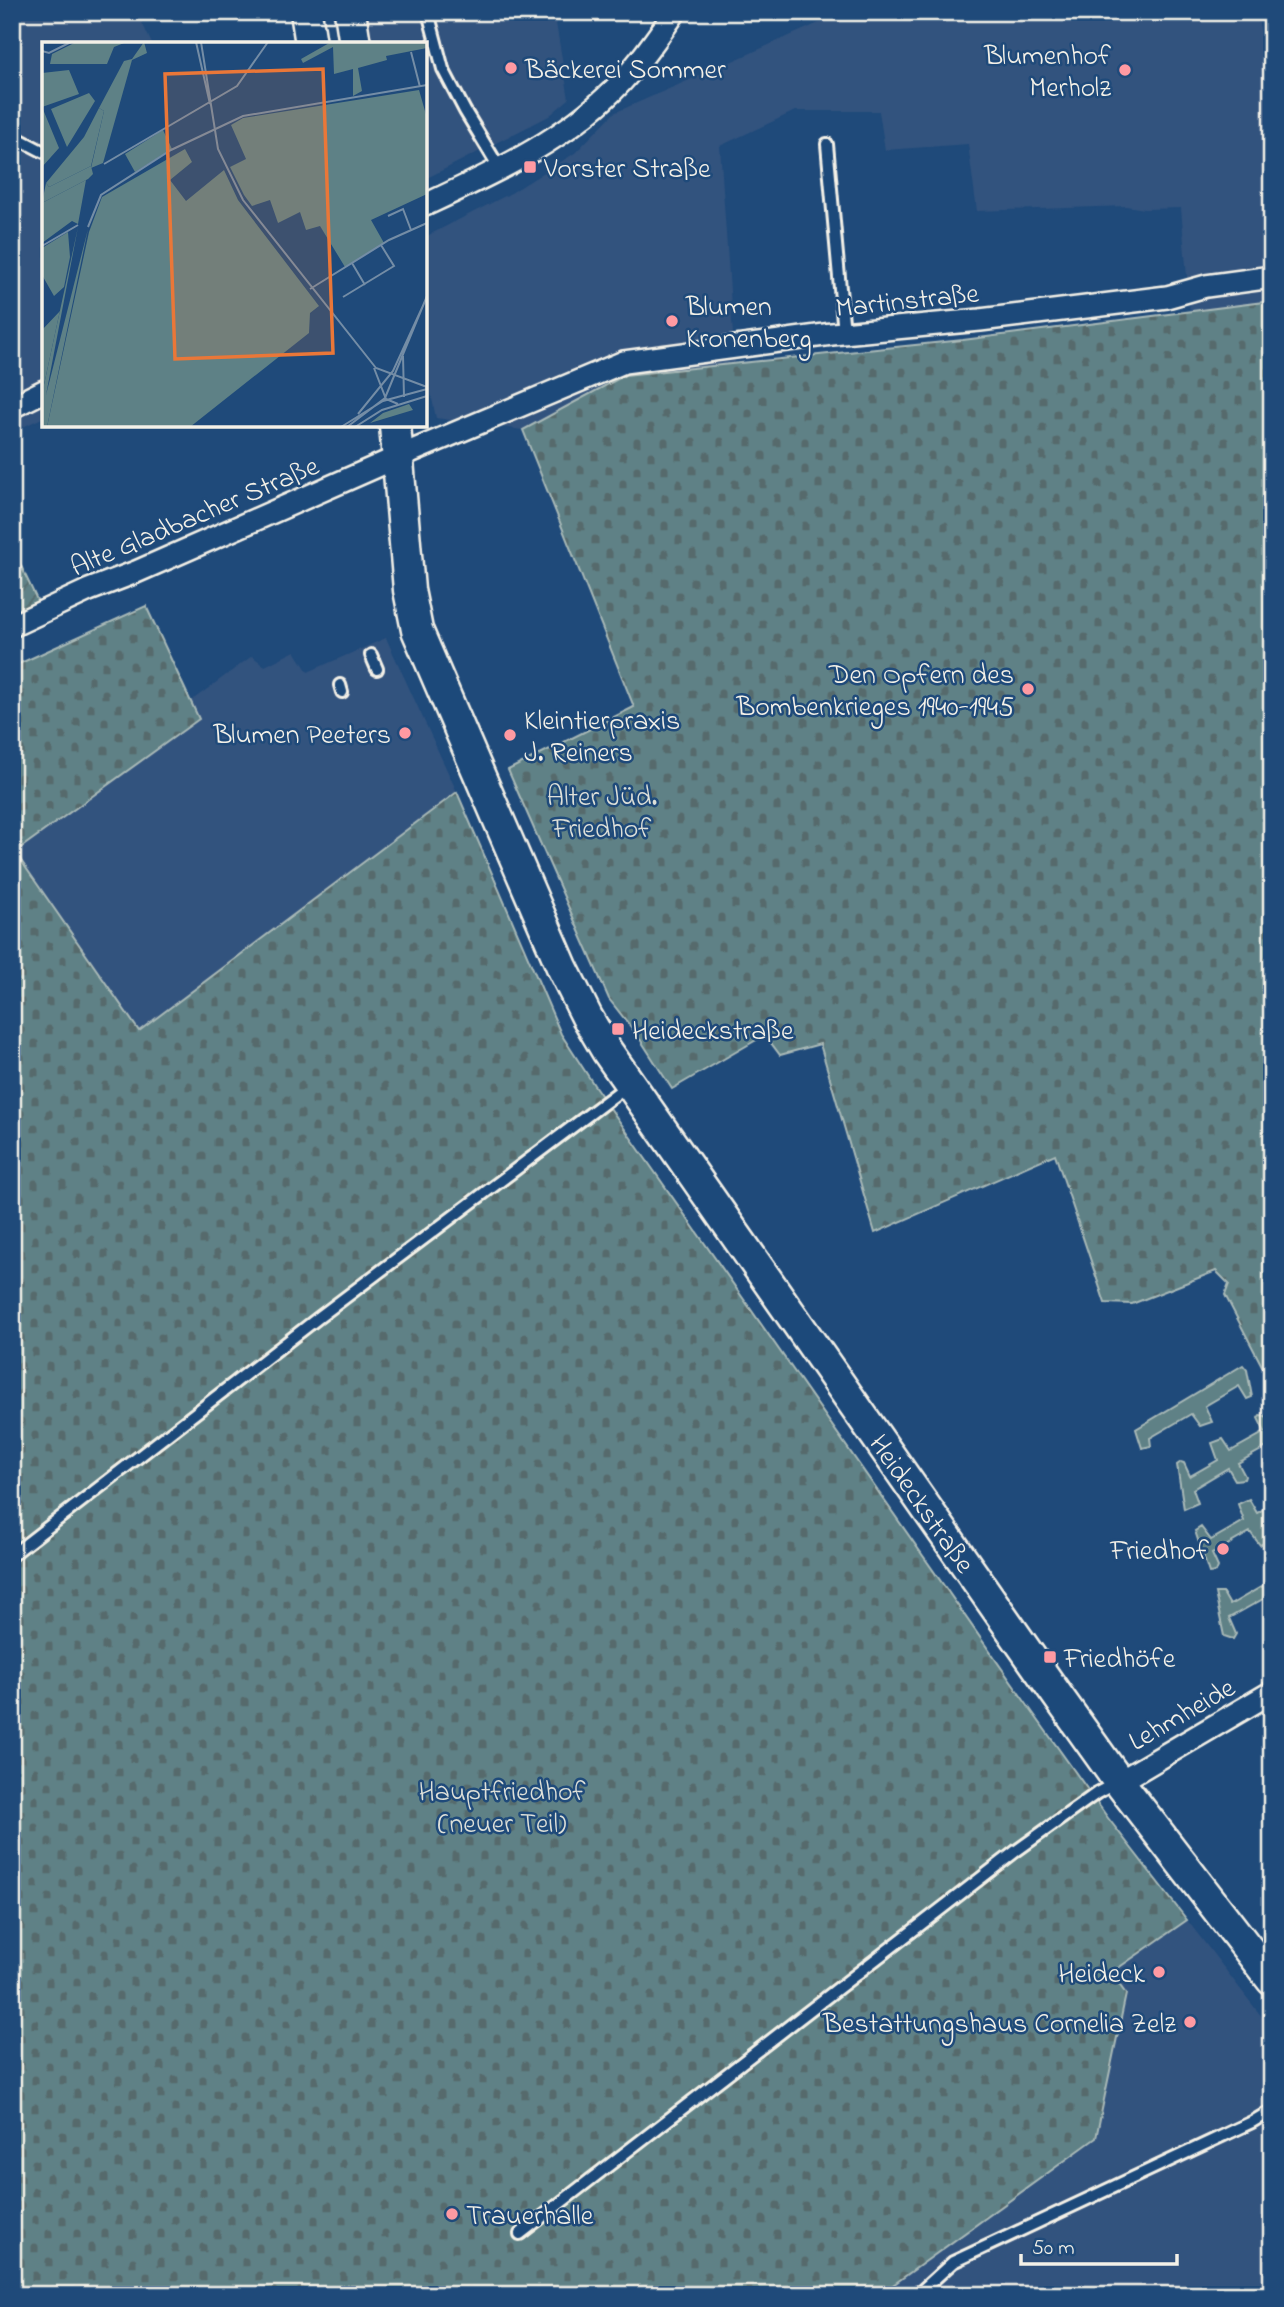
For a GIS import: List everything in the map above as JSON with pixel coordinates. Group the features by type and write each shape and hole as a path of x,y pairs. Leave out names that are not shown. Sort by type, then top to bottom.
{"street":[{"path":"306,12 311,42"},
{"path":"350,12 355,42"},
{"path":"427,204 523,157 584,116 606,98 648,50 675,12"},
{"name":"Martinstraße","path":"398,457 624,362 844,333 980,320 1167,297 1206,286 1272,278"},
{"path":"12,407 42,392"},
{"name":"Heideckstraße","path":"394,427 409,590 417,630 578,1001 630,1084 1119,1782 1272,1980"},
{"name":"Alte Gladbacher Straße","path":"12,626 398,457"},
{"name":"Lehmheide","path":"1119,1782 1272,1692"}],"lane":[{"path":"428,12 443,69 500,169"},
{"path":"820,12 831,12"},
{"path":"12,128 17,138 42,151"},
{"path":"827,144 844,333"},
{"path":"371,654 377,669"},
{"path":"12,1555 269,1358 317,1318 630,1084"},
{"path":"520,2234 1016,1851 1097,1793 1119,1782"},
{"path":"917,2295 953,2262 1252,2122 1272,2110"}],"shaded area":[{"path":"12,12 137,12 151,42 42,42 42,418 12,432"},
{"path":"366,12 554,12 569,99 549,116 427,178 427,42 371,42"},
{"path":"859,12 1256,12 1269,65 1272,65 1272,301 1190,311 1181,208 1145,209 1126,206 977,211 968,144 885,150 879,111 795,111 720,146 735,364 625,375 523,430 436,418 427,374 427,236 511,193 575,153 614,113 819,23"},
{"name":"Blumen Peeters","path":"386,638 457,792 139,1031 15,851 199,719 191,701 252,656 265,666 295,651 308,672"},
{"path":"1187,1920 1272,2030 1272,2295 879,2295 1095,2138 1111,1973"}],"green space":[{"name":"Alter Jüd. Friedhof","path":"1272,301 1272,1385 1225,1295 1229,1284 1216,1271 1132,1304 1105,1303 1055,1154 875,1233 820,1044 780,1055 765,1035 672,1089 638,1036 609,999 508,770 634,707 523,430 625,375 963,340"},
{"path":"12,547 39,604 12,619"},
{"name":"Hauptfriedhof (neuer Teil)","path":"146,606 199,719 15,852 139,1031 457,792 561,1034 594,1085 1028,1706 1108,1818 1187,1920 1111,1973 1126,1994 1096,2138 879,2295 12,2295 12,667"},
{"path":"1243,1365 1247,1370 1252,1397 1247,1399 1239,1386 1205,1406 1212,1422 1200,1426 1191,1414 1150,1438 1151,1446 1142,1448 1136,1429"},
{"path":"1260,1415 1266,1416 1272,1427 1272,1444 1238,1463 1244,1479 1235,1480 1228,1468 1193,1489 1198,1503 1184,1509 1177,1465 1184,1463 1190,1476 1218,1460 1212,1443 1223,1439 1231,1451 1265,1432 1258,1418"},
{"path":"1249,1499 1257,1513 1272,1504 1272,1519 1264,1523 1270,1539 1260,1545 1250,1532 1212,1554 1218,1567 1216,1572 1209,1573 1195,1531 1201,1527 1211,1540 1244,1521 1238,1504"},
{"path":"1272,1561 1272,1594 1229,1618 1236,1634 1233,1639 1224,1636 1215,1593 1223,1593 1230,1605 1271,1581 1264,1565"}],"place":[{"name":"Bäckerei Sommer","path":"511,68"},
{"name":"Blumenhof Merholz","path":"1125,70"},
{"name":"Vorster Straße","path":"530,167"},
{"name":"Blumen Kronenberg","path":"672,321"},
{"name":"Den Opfern des Bombenkrieges 1940-1945","path":"1028,689"},
{"name":"Blumen Peeters","path":"405,733"},
{"name":"Kleintierpraxis J. Reiners","path":"510,735"},
{"name":"Heideckstraße","path":"618,1029"},
{"name":"Friedhof","path":"1223,1549"},
{"name":"Friedhöfe","path":"1050,1657"},
{"name":"Heideck","path":"1159,1972"},
{"name":"Bestattungshaus Cornelia Zelz","path":"1190,2022"},
{"name":"Trauerhalle","path":"452,2214"}]}
